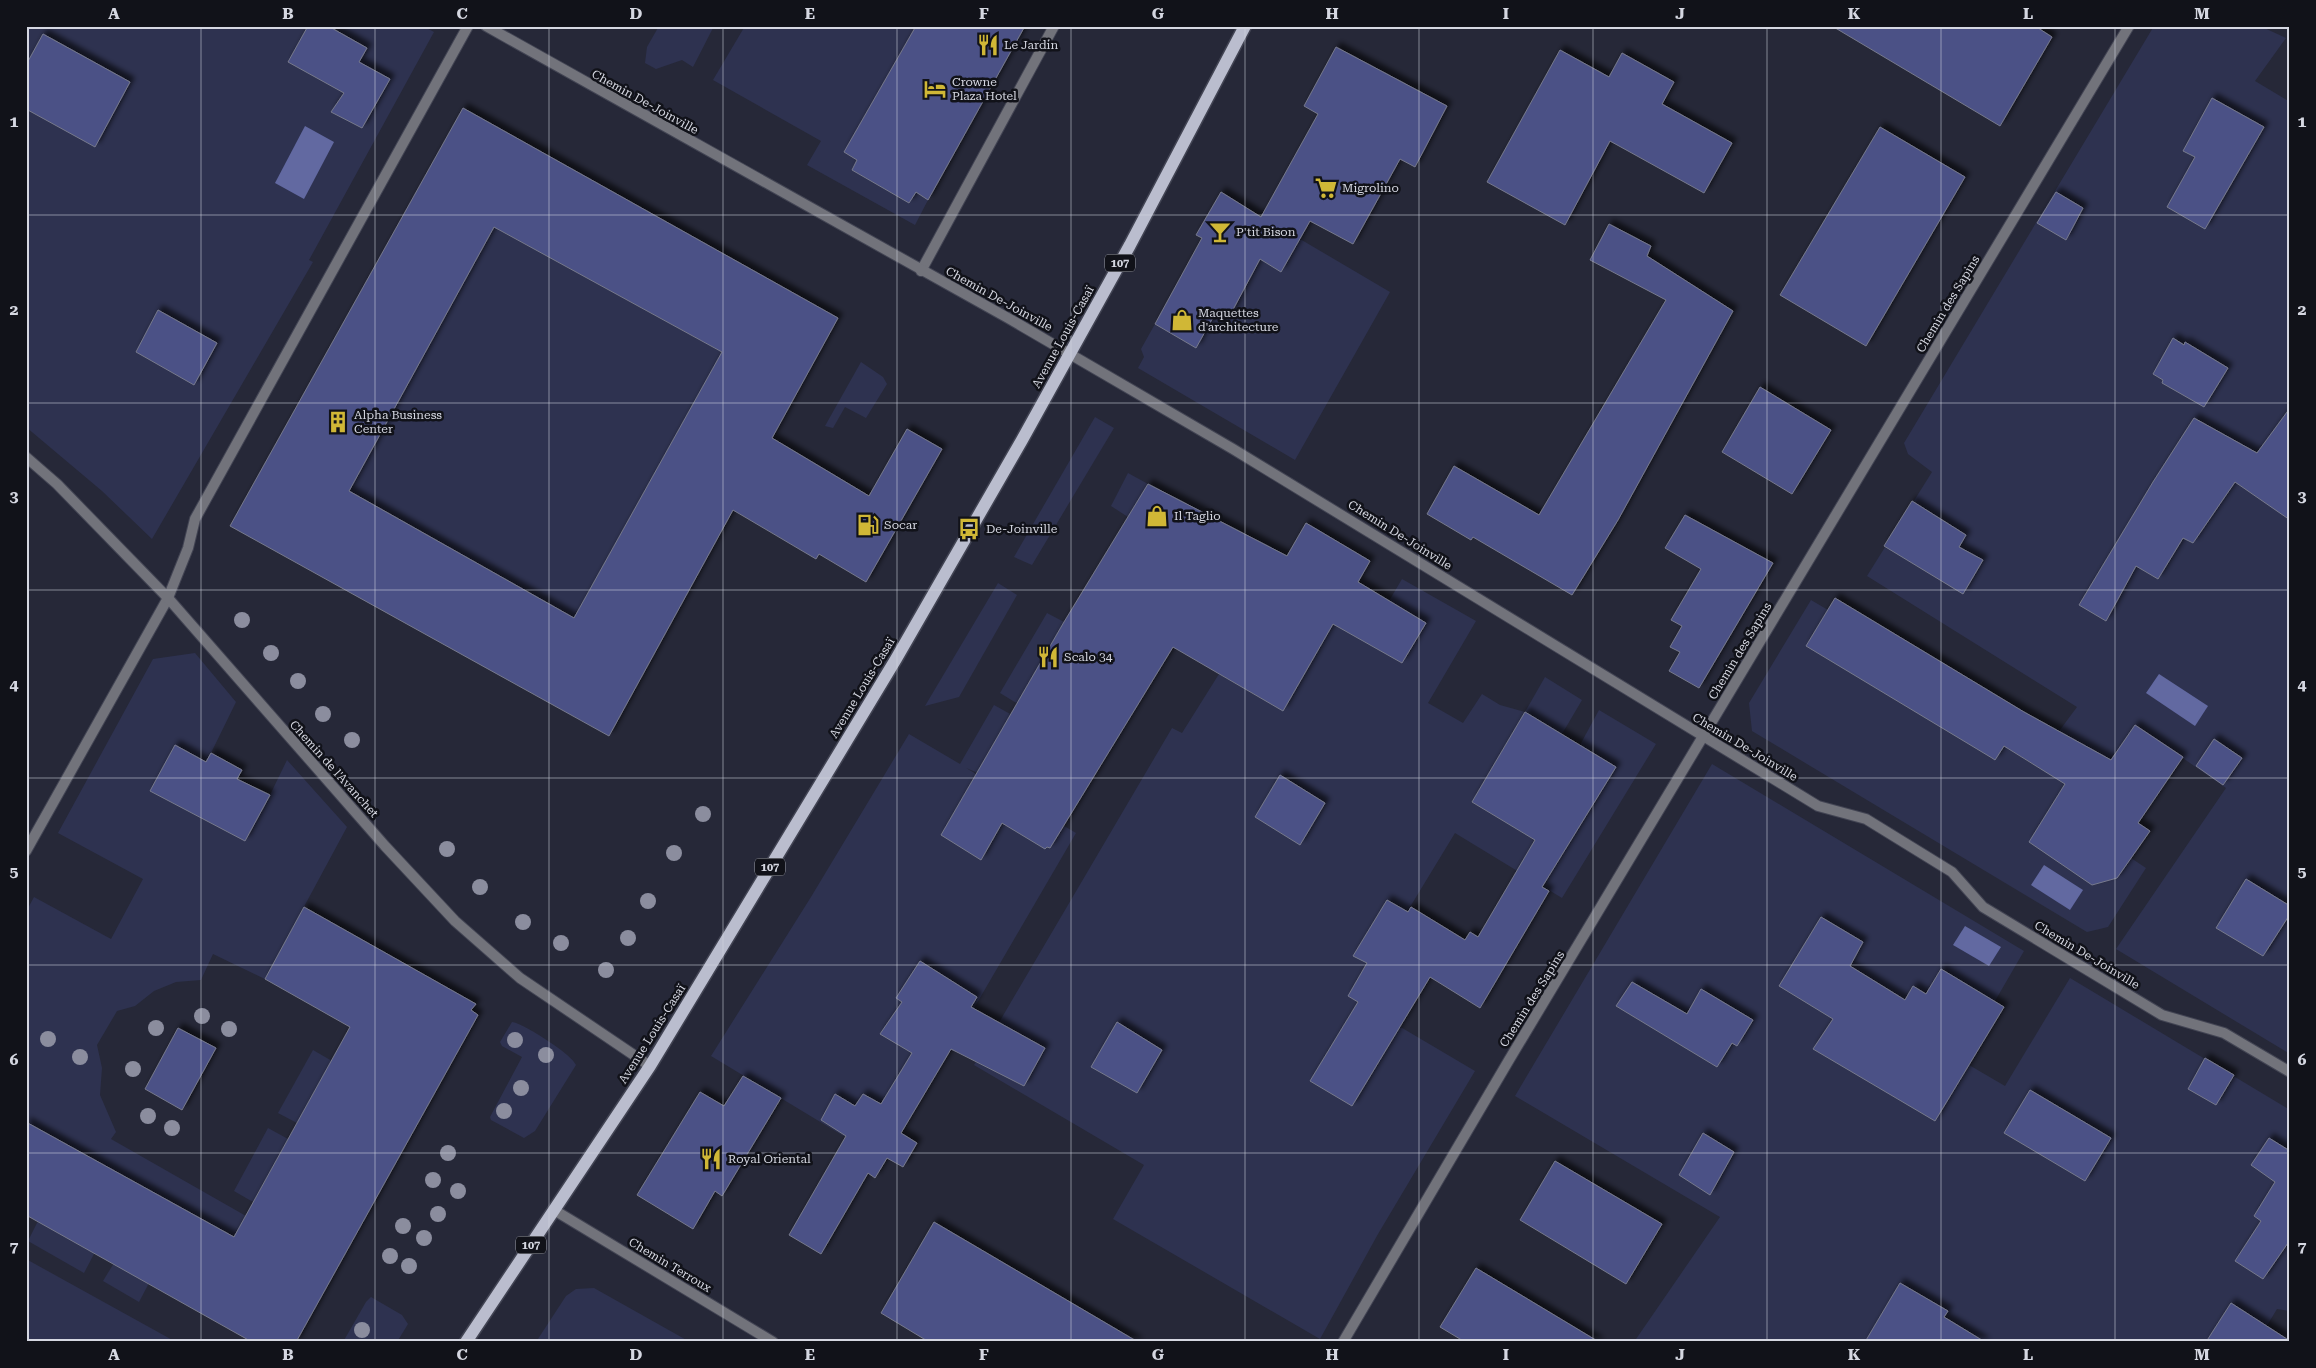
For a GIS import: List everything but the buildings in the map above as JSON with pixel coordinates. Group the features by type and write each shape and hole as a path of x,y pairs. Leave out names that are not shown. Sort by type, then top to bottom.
{"main road":[{"name":"Avenue Louis-Casaï","path":"466,1342 650,1066 896,658 1022,440 1130,245 1245,26"}],"street":[{"path":"26,851 168,598 188,548 195,519 468,26"},
{"name":"Chemin De-Joinville","path":"486,26 1069,353 1296,486 1818,806 1866,819 1952,872 1983,907 2162,1015 2224,1033 2290,1072"},
{"path":"921,271 1054,26"},
{"name":"Chemin des Sapins","path":"1343,1342 1509,1060 2129,26"},
{"name":"Chemin de l'Avanchet","path":"26,457 57,484 168,598 385,846 455,921 520,978 650,1066"},
{"name":"Chemin Terroux","path":"554,1210 773,1342"}],"shaded area":[{"path":"26,26 423,26 434,32 309,260 313,262 152,539 102,491 26,427"},
{"path":"659,26 714,26 693,67 682,60 656,69 645,63 647,47"},
{"path":"745,26 916,26 845,152 857,160 852,170 909,203 916,192 928,200 915,225 807,165 821,141 713,80"},
{"path":"2154,26 2260,26 2286,38 2255,81 2290,102 2290,1054 2116,949 2226,788 2135,725 2109,763 2110,805 2150,831 2131,858 2146,868 2108,927 2087,932 1752,731 1749,703 1811,600 1828,610 2004,746 2034,765 2077,707 1867,576 1932,472 1908,454 1904,443"},
{"path":"305,126 334,142 304,199 275,183"},
{"path":"494,227 722,352 574,618 349,491"},
{"path":"1300,239 1390,292 1295,460 1138,368 1144,357 1141,349 1155,324 1196,348 1250,252 1281,272"},
{"path":"861,362 883,377 887,384 866,418 845,407 833,428 825,426"},
{"path":"1095,417 1114,428 1032,565 1014,557"},
{"path":"1128,473 1148,484 1128,517 1111,506"},
{"path":"1402,579 1476,621 1428,703 1463,723 1482,694 1500,705 1525,712 1472,802 1562,855 1616,767 1580,745 1599,710 1656,744 1562,898 1455,833 1379,958 1348,996 1475,1071 1378,1234 1320,1339 1113,1219 1144,1165 974,1065 1172,728 1182,733 1219,674 1283,711 1350,595 1368,587 1389,601"},
{"path":"998,583 1017,595 959,697 925,706"},
{"path":"1047,613 1064,622 1018,704 1000,693"},
{"path":"195,653 236,702 211,753 242,770 237,779 270,795 287,760 347,827 265,979 213,954 201,980 176,982 154,991 135,1006 117,1011 97,1045 102,1068 100,1095 116,1132 111,1139 246,1216 234,1237 26,1122 26,912 34,897 111,939 143,879 58,833 153,659"},
{"path":"2159,674 2208,706 2195,726 2146,693"},
{"path":"1545,677 1582,700 1562,734 1525,712"},
{"path":"994,705 1012,715 978,773 966,768 1076,833 885,1161 711,1056 811,897 909,734 960,764"},
{"path":"1712,764 2024,951 1995,1001 1969,1065 2005,1086 2070,978 2290,1110 2290,1311 2277,1309 2257,1342 2217,1342 2209,1337 2206,1342 1634,1342 1720,1217 1515,1096"},
{"path":"2044,865 2083,890 2070,910 2031,885"},
{"path":"1965,926 2001,947 1989,966 1953,945"},
{"path":"512,1022 547,1040 573,1060 576,1065 535,1131 524,1138 491,1120 490,1117 522,1057 502,1046 500,1042"},
{"path":"313,1050 332,1061 297,1123 278,1113"},
{"path":"268,1128 288,1139 253,1202 234,1191"},
{"path":"38,1221 95,1252 84,1273 28,1241"},
{"path":"26,1259 176,1342 26,1342"},
{"path":"114,1263 149,1283 139,1302 103,1281"},
{"path":"594,1288 690,1342 536,1342 566,1296 576,1289"},
{"path":"371,1297 402,1315 408,1324 397,1342 343,1342 366,1302"}],"place":[{"name":"Le Jardin","path":"988,45"},
{"name":"Crowne Plaza Hotel","path":"935,89"},
{"name":"Migrolino","path":"1326,188"},
{"name":"P'tit Bison","path":"1220,232"},
{"name":"Maquettes d'architecture","path":"1182,320"},
{"name":"Alpha Business Center","path":"338,422"},
{"name":"Il Taglio","path":"1157,516"},
{"name":"Socar","path":"868,525"},
{"name":"De-Joinville","path":"969,529"},
{"name":"Scalo 34","path":"1048,657"},
{"name":"Royal Oriental","path":"711,1159"}]}
